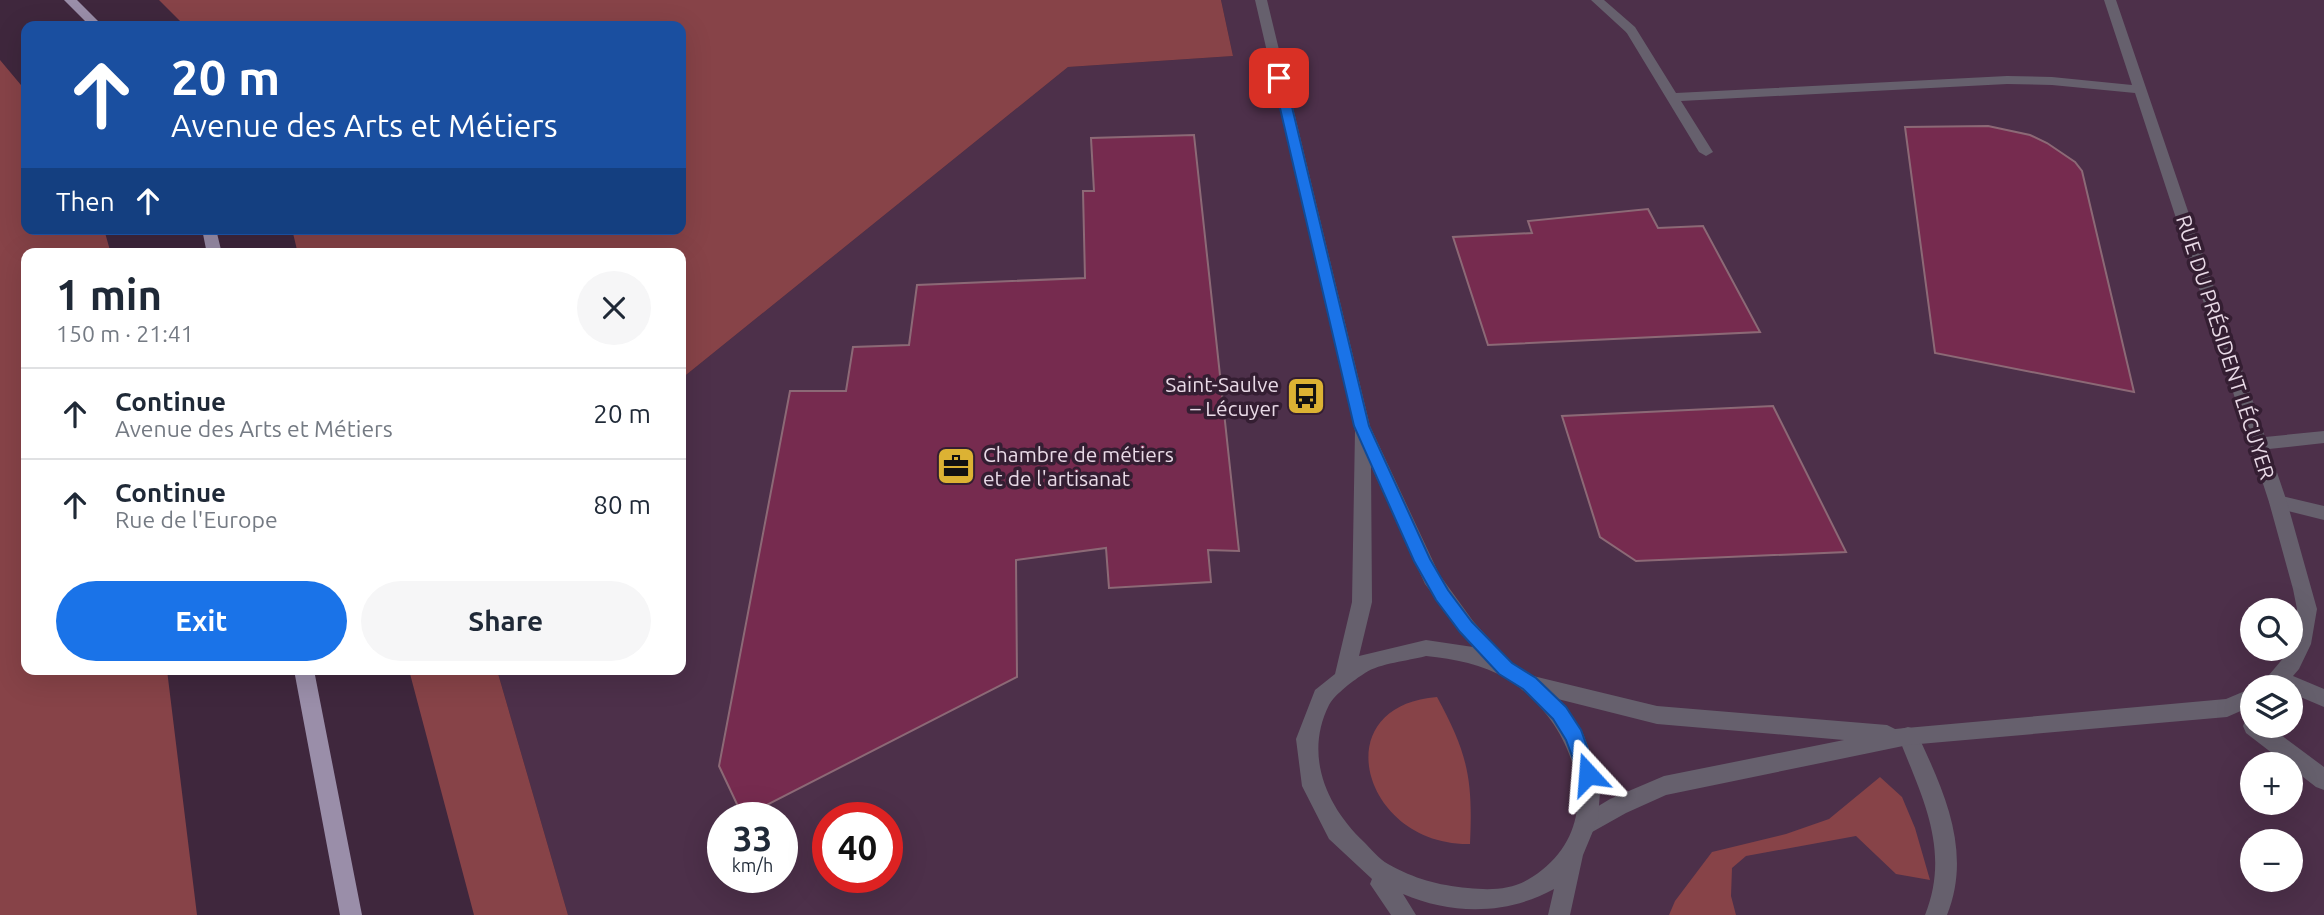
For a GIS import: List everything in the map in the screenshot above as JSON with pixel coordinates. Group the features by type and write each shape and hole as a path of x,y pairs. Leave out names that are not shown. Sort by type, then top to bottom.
{"main road":[{"path":"70,0 92,21"},
{"path":"305,675 351,915"}],"street":[{"path":"1261,0 1362,426 1432,579 1466,627 1505,668"},
{"path":"1597,0 1631,30 1706,152"},
{"name":"RUE DU PRÉSIDENT LÉCUYER","path":"2110,0 2277,502 2307,609 2301,644 2292,663 2281,675"},
{"path":"1674,97 2007,80 2052,81 2140,90"},
{"path":"1344,677 1362,602 1362,426"},
{"path":"2258,444 2324,437"},
{"path":"2277,502 2324,513"},
{"path":"1559,915 1575,850 1585,826 1589,788 1580,749 1559,713 1529,684 1505,668 1466,653 1426,648 1388,654 1364,663 1344,677 1329,692 1312,721 1305,758 1308,784 1317,811 1352,859 1377,878 1435,902 1466,906 1496,902 1524,894 1542,884 1575,850"},
{"path":"1529,684 1657,715 1908,736"},
{"path":"2303,692 2324,698"},
{"path":"1585,826 1618,806 1664,786 1908,736 2227,708 2240,702"},
{"path":"2227,708 2240,717"},
{"path":"1908,736 1940,817 1947,843 1945,890 1936,915"},
{"path":"2268,738 2324,779"},
{"path":"1377,878 1405,915"}],"shaded area":[{"path":"159,0 1221,0 1233,56 1068,67 686,375 686,248 297,248 293,235 686,235 686,21 180,21"},
{"path":"1221,0 2324,0 2324,915 568,915 498,675 686,675 686,375 1068,67 1233,56"},
{"path":"0,60 21,85 21,235 106,235 109,248 21,248 21,675 168,675 197,915 0,915"},
{"path":"410,675 498,675 568,915 474,915"},
{"path":"1437,697 1456,735 1466,768 1470,802 1470,844 1433,839 1404,823 1382,801 1371,775 1369,748 1379,724 1401,706"},
{"path":"1880,777 1902,797 1915,828 1930,880 1896,874 1856,836 1746,856 1732,868 1731,896 1736,915 1669,915 1675,901 1712,852 1786,834 1829,819"}],"building":[{"path":"1988,126 2030,135 2047,143 2075,162 2082,171 2134,392 1935,353 1905,127"},
{"path":"1194,135 1239,551 1208,550 1211,582 1109,588 1106,548 1016,560 1017,677 772,802 736,802 719,766 790,391 846,391 853,347 909,345 917,285 1085,278 1083,191 1094,191 1091,138"},
{"path":"1648,209 1658,228 1703,226 1760,332 1488,345 1453,237 1532,233 1528,221"},
{"path":"1773,406 1846,552 1636,561 1600,537 1562,416"}],"place":[{"name":"Saint-Saulve – Lécuyer","path":"1306,396"},
{"name":"Chambre de métiers et de l'artisanat","path":"956,466"}],"route":[{"path":"1279,78 1362,426 1423,561 1442,595 1466,627 1505,668 1518,675 1550,702 1568,724 1588,774"}]}
